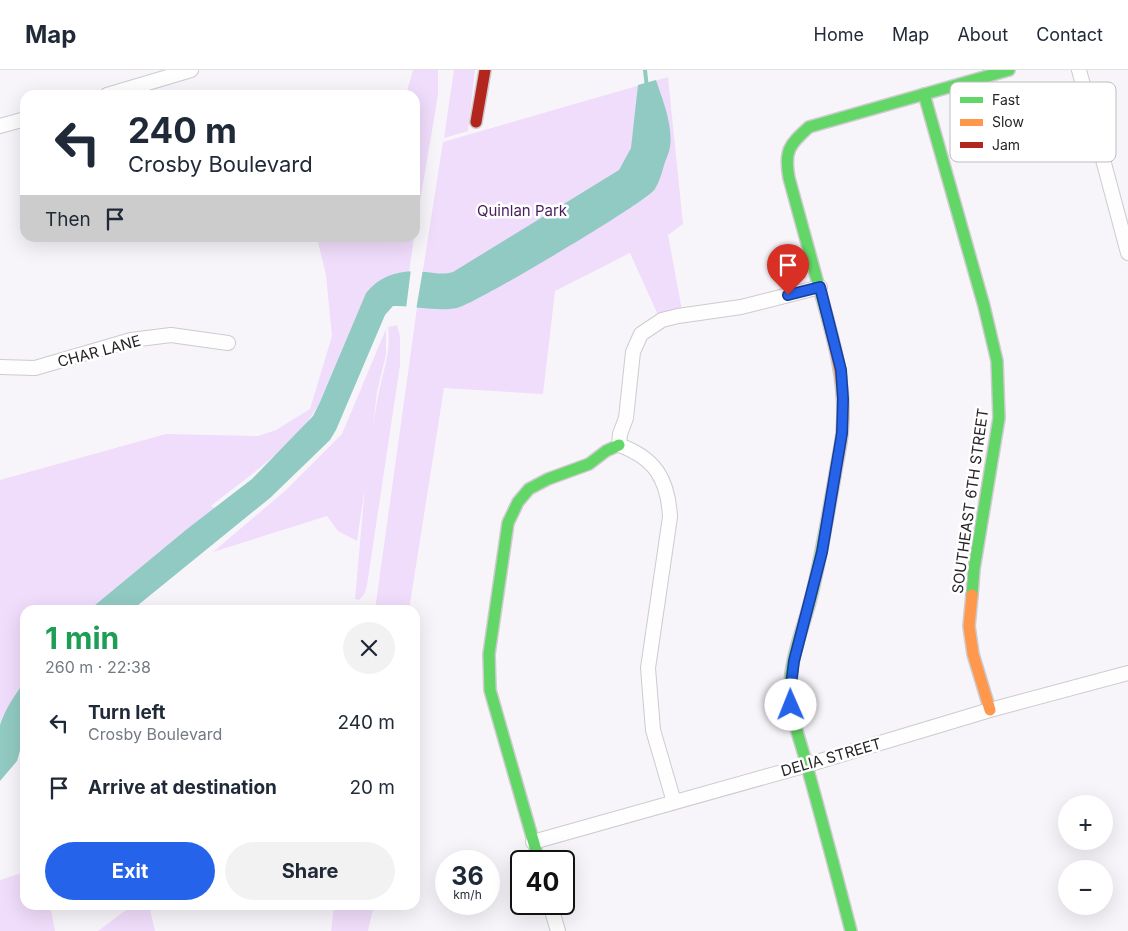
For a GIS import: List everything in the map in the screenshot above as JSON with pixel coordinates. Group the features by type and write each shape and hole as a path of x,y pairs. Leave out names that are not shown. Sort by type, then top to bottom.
{"street":[{"path":"124,90 191,70"},
{"path":"476,122 486,70"},
{"path":"966,82 1009,70"},
{"path":"852,931 792,717 791,674 796,648 822,552 842,433 843,399 841,370 789,178 786,160 789,145 809,127 950,87"},
{"name":"SOUTHEAST 6TH STREET","path":"924,94 984,306 997,361 999,418 974,569 969,626 972,654 990,710"},
{"path":"0,126 20,120"},
{"path":"1104,162 1128,253"},
{"path":"619,445 620,434 626,418 633,352 641,334 662,320 741,307 820,287"},
{"name":"CHAR LANE","path":"0,366 35,368 131,340 171,335 228,343"},
{"path":"536,850 490,690 489,654 508,523 518,502 528,489 589,464 606,451 619,445 634,451 652,463 669,498 670,517 648,668 653,730 674,802"},
{"name":"DELIA STREET","path":"533,842 1128,672"},
{"path":"553,915 558,931"}],"green space":[{"path":"413,70 438,70 438,95 420,201 420,90 407,90"},
{"path":"454,70 475,70 468,131 444,138"},
{"name":"Quinlan Park","path":"668,77 683,224 668,235 682,310 658,315 630,253 555,291 543,394 444,388 410,605 376,605 417,308 443,142"},
{"path":"318,242 413,242 409,272 397,273 385,278 366,293 320,402 298,432 271,459 211,506 215,508 95,605 20,605 20,688 2,718 0,725 0,480 166,434 258,436 276,430 310,409 332,336 326,275"},
{"path":"397,325 400,336 400,365 365,593 359,600 355,599 365,487 357,541 338,531 327,516 213,552 285,491 342,434 386,329 386,355 377,392 372,434 388,352 388,327"},
{"path":"20,874 20,910 51,910 55,931 0,931 0,880"},
{"path":"126,910 150,910 155,931 98,931"},
{"path":"333,910 373,910 368,931 331,931"}],"shaded area":[{"path":"656,80 667,113 670,130 669,152 655,189 645,198 594,231 494,290 457,308 433,309 393,306 385,315 330,440 270,498 138,605 95,605 187,529 252,479 313,416 366,293 378,281 393,274 409,271 442,274 453,272 619,170 631,148 638,85"},
{"path":"20,688 20,750 17,761 0,781 0,725"}],"pier":[{"path":"411,269 423,269 416,310 406,309"}],"waterway":[{"path":"645,70 647,88"}],"traffic: fast":[{"path":"967,82 1009,70"},
{"path":"828,320 789,178 787,161 790,149 809,127 950,87"},
{"path":"924,94 984,306 997,361 999,418 974,569 972,595"},
{"path":"536,850 490,690 489,654 508,523 518,502 529,489 548,479 589,464 606,451 619,445"},
{"path":"835,475 815,583 794,657 790,693 795,722 851,931"}],"traffic: slow":[{"path":"828,320 838,362 843,404 841,438 835,475"},
{"path":"972,595 969,626 973,654 990,710"}],"traffic: jam":[{"path":"476,122 485,70"}],"route":[{"path":"788,295 820,287 841,370 843,399 842,433 822,552 796,648 791,674 791,705"}]}
